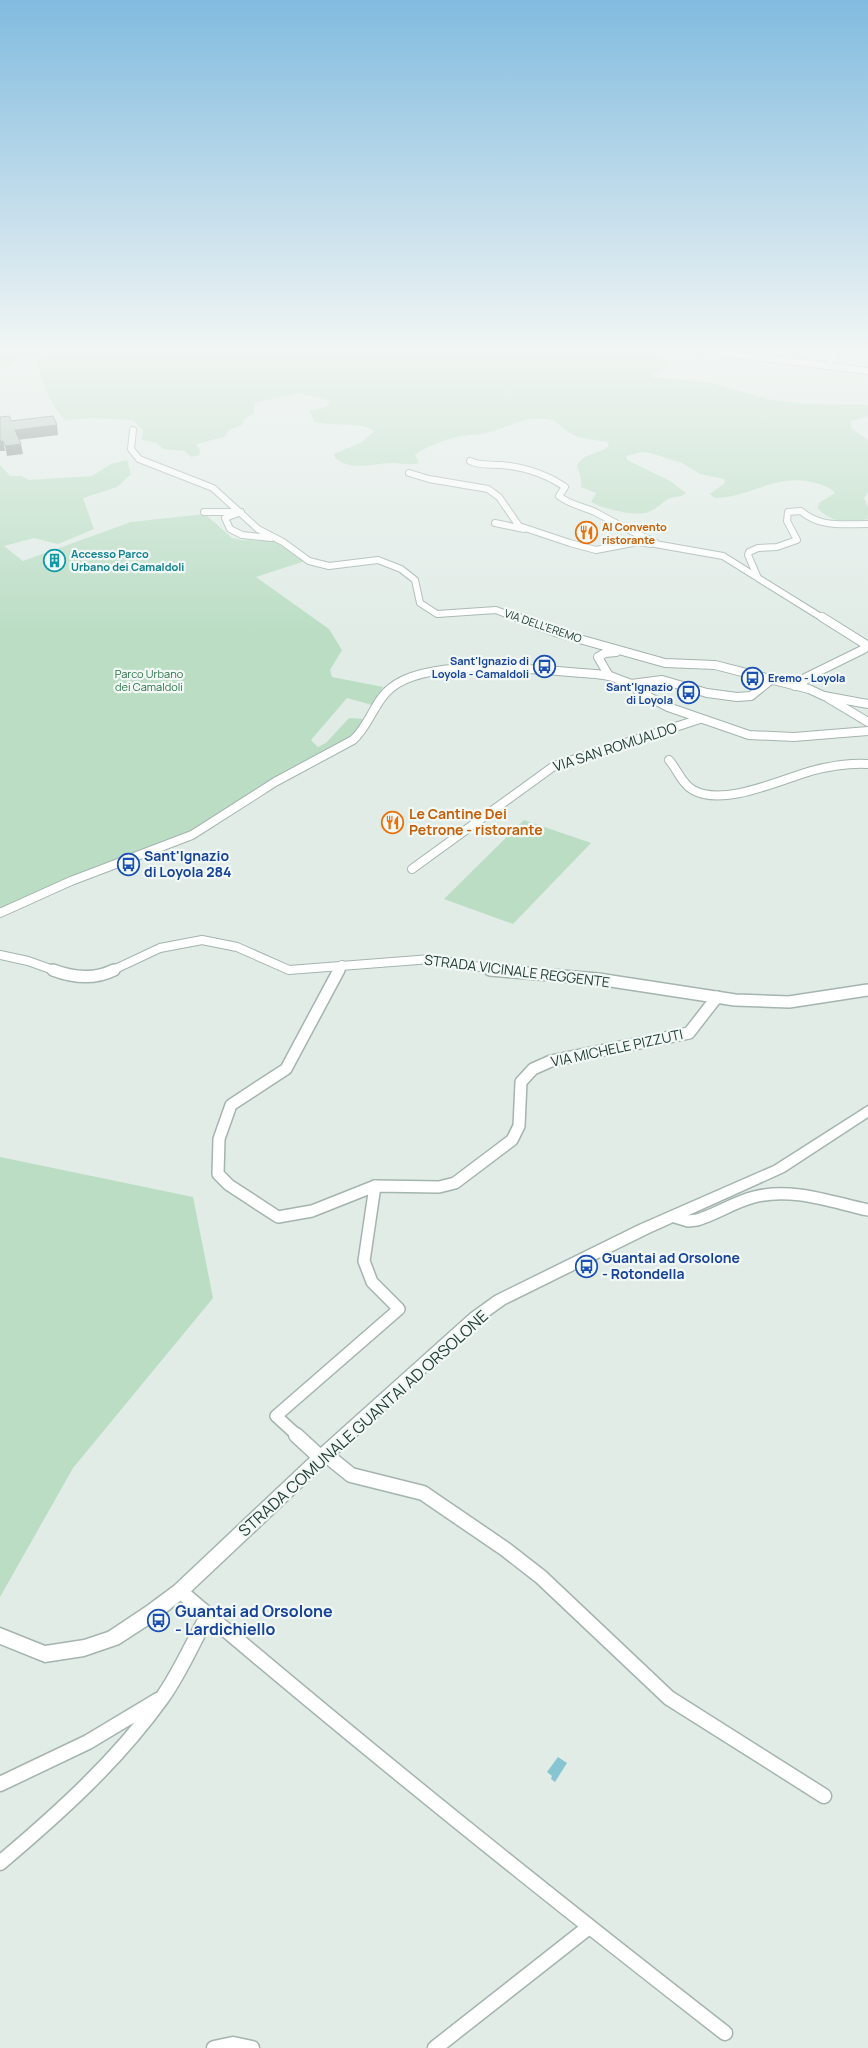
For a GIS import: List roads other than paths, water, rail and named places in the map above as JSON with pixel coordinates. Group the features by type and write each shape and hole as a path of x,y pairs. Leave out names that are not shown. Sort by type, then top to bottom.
{"street":[{"path":"131,446 133,453 148,459 159,459"},
{"name":"VIA DELL'EREMO","path":"133,453 138,459 213,488 258,529 314,564 329,566 370,560 387,562 409,574 415,580 420,602 437,614 452,615 476,610 496,610 550,630 665,663 715,665 772,679 824,696"},
{"path":"470,461 482,465 502,465 550,478 565,487 559,496 563,500 598,513 620,527 655,542 655,544"},
{"path":"410,473 429,479 488,489 499,497 519,526 596,550 638,542 724,556 865,644 864,649 805,678 807,678 795,686"},
{"path":"758,578 748,555 749,552 758,548 777,547 797,540 787,521 788,512 801,511 808,518 820,524 868,524"},
{"path":"204,512 241,512"},
{"path":"241,512 225,518 227,526 233,532 249,537 275,538"},
{"path":"495,523 532,530"},
{"path":"609,676 598,657 605,653 621,651"},
{"path":"0,913 71,881 192,835 276,782 346,745 361,733 390,689 401,681 422,674 475,667 609,676 631,684 662,680 707,693 746,697 756,693 772,679"},
{"name":"VIA SAN ROMUALDO","path":"631,684 638,691 668,707 750,735 794,737 868,730"},
{"path":"824,696 868,704"},
{"path":"824,696 868,722"},
{"name":"VIA SAN ROMUALDO","path":"412,868 554,766 700,719"},
{"path":"669,760 679,771 683,781 694,791 718,794 751,790 812,771 842,764 868,764"},
{"name":"STRADA VICINALE REGGENTE","path":"0,955 60,973 87,978 102,976 160,948 202,940 237,947 288,970 431,959 487,970 598,979 717,997 789,1002 851,991 868,990"},
{"name":"VIA MICHELE PIZZUTI","path":"342,965 286,1069 277,1077 231,1105 219,1139 218,1174 229,1185 278,1217 312,1211 375,1186 439,1188 455,1182 512,1140 519,1126 521,1082 533,1069 551,1061 689,1033 717,997"},
{"name":"STRADA COMUNALE GUANTAI AD ORSOLONE","path":"0,1636 45,1654 84,1648 113,1638 153,1612 180,1591 323,1456 475,1318 500,1300 644,1229 779,1169 868,1112"},
{"path":"375,1186 364,1261 372,1282 398,1308 276,1416 323,1456 351,1475 423,1493 505,1549 541,1577 669,1698 824,1796"},
{"path":"676,1216 688,1221 697,1220 753,1197 770,1194 793,1194 868,1210"},
{"path":"180,1591 328,1716 589,1927 725,2033"},
{"path":"0,1863 46,1824 105,1766 163,1697 208,1615"},
{"path":"0,1784 88,1742 163,1697"},
{"path":"435,2048 589,1927"},
{"path":"214,2048 223,2045 242,2044 252,2048"}],"water":[{"path":"558,1757 567,1763 555,1782 547,1772"}],"place":[{"name":"Al Convento ristorante","path":"586,533"},
{"name":"Accesso Parco Urbano dei Camaldoli","path":"55,560"},
{"name":"Sant'Ignazio di Loyola - Camaldoli","path":"545,667"},
{"name":"Eremo - Loyola","path":"752,678"},
{"name":"Sant'Ignazio di Loyola","path":"689,693"},
{"name":"Le Cantine Dei Petrone - ristorante","path":"393,822"},
{"name":"Sant'Ignazio di Loyola 284","path":"128,864"},
{"name":"Guantai ad Orsolone - Rotondella","path":"586,1266"},
{"name":"Guantai ad Orsolone - Lardichiello","path":"159,1620"}],"park label":[{"name":"Parco Urbano dei Camaldoli","path":"149,680"}]}
